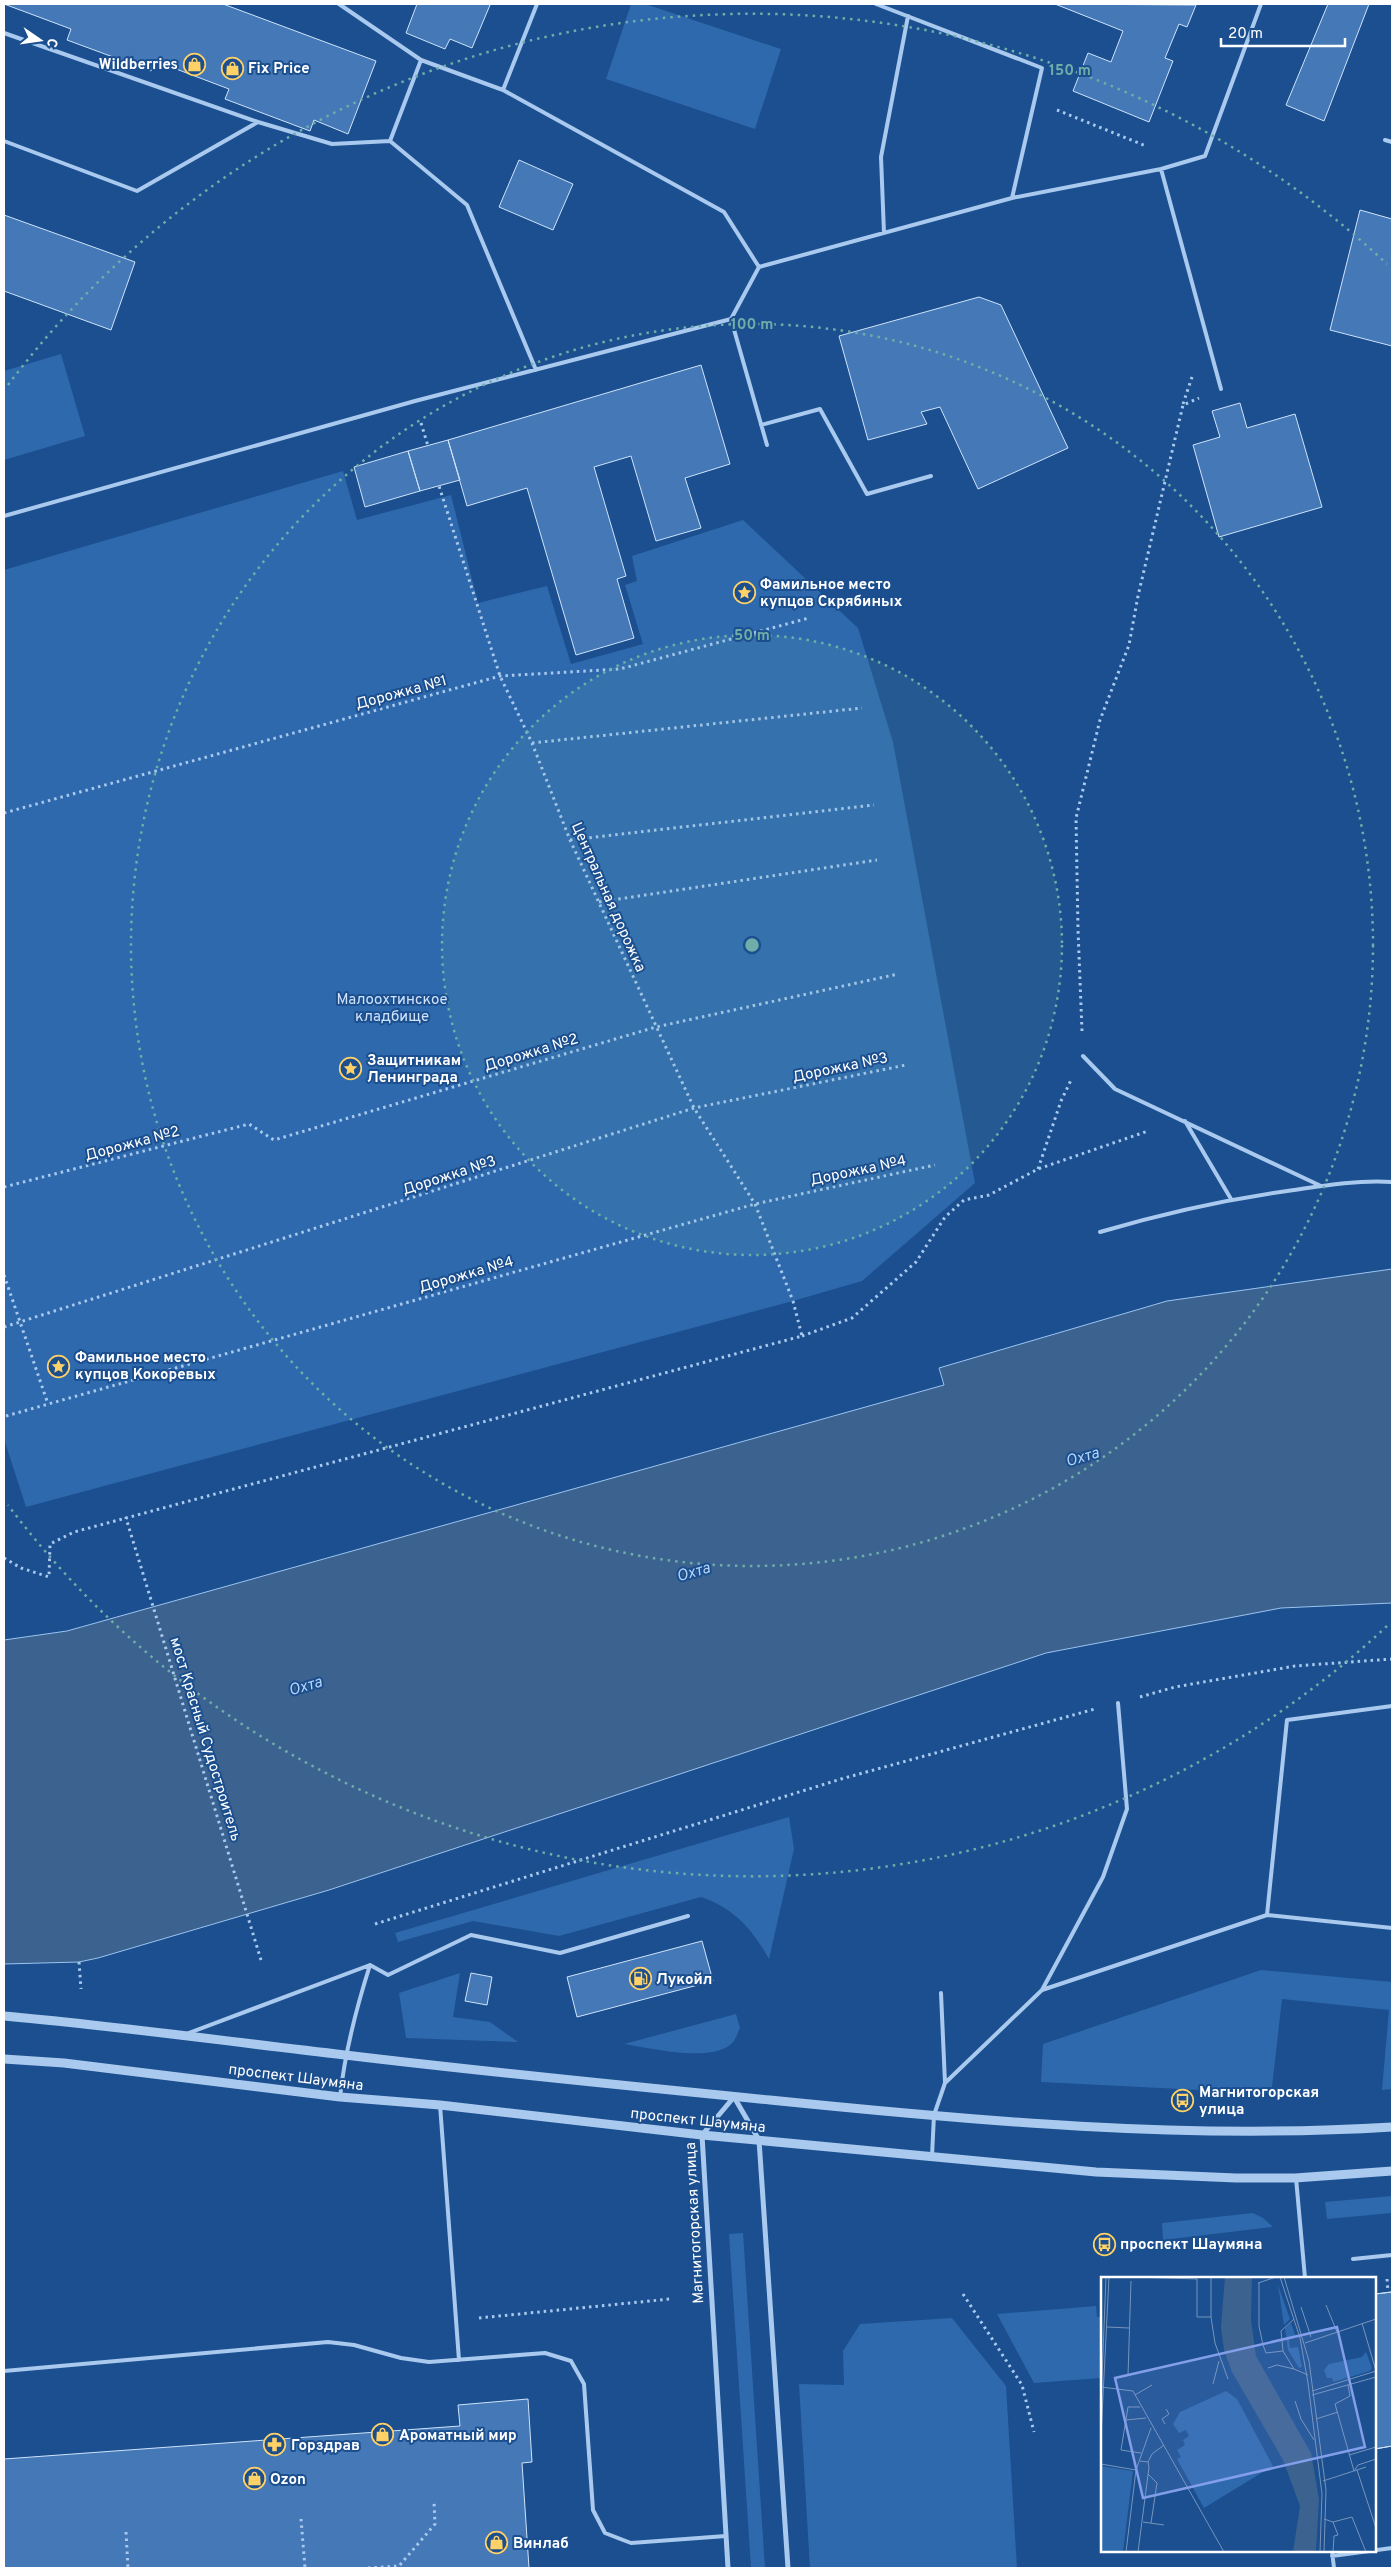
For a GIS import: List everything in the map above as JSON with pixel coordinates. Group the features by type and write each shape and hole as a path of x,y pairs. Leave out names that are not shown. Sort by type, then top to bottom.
{"street":[{"name":"проспект Шаумяна","path":"4,2016 184,2034 344,2055 734,2097 934,2115 1181,2131 1279,2132 1392,2127"},
{"name":"проспект Шаумяна","path":"4,2059 64,2063 340,2097 440,2105 702,2135 1174,2177 1296,2178 1392,2171"},
{"name":"Магнитогорская улица","path":"728,2568 702,2135 734,2097"},
{"path":"734,2097 759,2140 788,2568"}],"lane":[{"path":"339,4 421,60 503,90 724,212 759,267"},
{"path":"503,90 537,4"},
{"path":"876,4 1042,68 1012,198"},
{"path":"767,445 731,319 759,267 1012,198 1161,169 1205,156 1261,4"},
{"path":"884,233 882,156 908,16"},
{"path":"4,34 258,122 332,144 390,141 467,205 536,370"},
{"path":"390,141 421,60"},
{"path":"4,141 137,191 258,122"},
{"path":"1386,140 1392,142"},
{"path":"1161,169 1221,389"},
{"path":"4,516 313,429 731,319"},
{"path":"761,425 820,409 867,494 931,476"},
{"path":"1083,1056 1115,1089 1322,1186"},
{"path":"1184,1120 1231,1198"},
{"path":"1100,1232 1160,1214 1231,1198 1364,1180 1392,1182"},
{"path":"945,2083 1042,1990 1103,1877 1127,1809 1118,1703"},
{"path":"1267,1915 1287,1720 1392,1706"},
{"path":"1042,1990 1267,1915 1392,1928"},
{"path":"184,2034 370,1965 388,1975 471,1935 560,1953 688,1916"},
{"path":"340,2097 344,2055 356,2008 370,1965"},
{"path":"932,2156 934,2115 945,2083 941,1993"},
{"path":"440,2105 459,2360"},
{"path":"1296,2178 1305,2277"},
{"path":"1353,2259 1392,2255"},
{"path":"4,2371 328,2342 354,2345 401,2358 429,2362 545,2353 571,2361 584,2384 593,2510 604,2534 631,2543 726,2536"},
{"path":"1376,2550 1392,2548"},
{"path":"1332,2552 1334,2568"},
{"path":"1332,2556 1362,2552"}],"path":[{"path":"1035,101 1147,147"},
{"path":"1038,1169 1061,1101 1083,1056 1076,818 1100,720 1129,645 1138,596 1183,405 1221,389"},
{"name":"Центральная дорожка","path":"439,486 500,676 532,743 570,840 694,1108 754,1204 793,1301 802,1336"},
{"name":"Дорожка №1","path":"4,813 500,676 620,669 809,618"},
{"path":"532,743 862,708"},
{"path":"570,840 874,805"},
{"path":"599,902 877,860"},
{"name":"Дорожка №2","path":"4,1187 249,1124 274,1140 656,1027 898,974"},
{"name":"Дорожка №3","path":"4,1327 694,1108 906,1065"},
{"path":"4,1558 21,1568 49,1577 50,1544 74,1532 802,1336 852,1318 916,1262 945,1217 964,1200 989,1195 1038,1169 1184,1120"},
{"name":"Дорожка №4","path":"6,1416 754,1204 935,1165"},
{"path":"4,1275 48,1404"},
{"name":"мост Красный Судостроитель","path":"126,1518 261,1960"},
{"path":"375,1924 841,1779 1174,1687 1295,1666 1392,1658"},
{"path":"79,1962 81,1989"},
{"path":"963,2294 1022,2384 1034,2432"},
{"path":"456,2320 670,2299"},
{"path":"368,2568 399,2566 435,2524 434,2502"},
{"path":"301,2519 305,2568"},
{"path":"126,2532 128,2568"}],"green space":[{"path":"631,4 645,4 781,49 755,129 606,79"},
{"path":"61,354 85,436 4,460 4,371"},
{"name":"Малоохтинское кладбище","path":"343,471 357,520 451,495 478,603 547,586 571,664 643,644 625,585 637,581 632,556 743,520 858,628 893,742 975,1183 862,1281 26,1507 4,1439 4,570"},
{"path":"789,1817 794,1849 769,1959 756,1938 741,1921 723,1907 701,1897 559,1936 473,1921 398,1942 395,1933"},
{"path":"1261,1970 1392,1982 1392,2089 1382,2090 1389,2010 1282,1999 1272,2087 1220,2091 1041,2082 1043,2044"},
{"path":"460,1973 453,2017 490,2022 518,2042 406,2038 399,1993"},
{"path":"736,2014 740,2028 734,2041 724,2049 712,2052 681,2053 624,2044"},
{"path":"1392,2196 1392,2213 1327,2219 1325,2202"},
{"path":"1253,2213 1263,2218 1273,2227 1163,2240 1162,2223"},
{"path":"743,2233 765,2568 751,2568 729,2234"},
{"path":"1096,2306 1097,2317 1101,2317 1101,2378 1034,2383 997,2314"},
{"path":"952,2318 1006,2386 1017,2568 810,2568 799,2384 844,2385 843,2351 860,2324"}],"water":[{"name":"Охта","path":"1392,1269 1392,1603 1281,1608 1046,1653 329,1890 98,1958 79,1962 4,1964 4,1640 67,1631 944,1385 939,1368 1167,1301"}],"building":[{"path":"4,4 223,4 376,61 348,134 314,120 310,131 225,99 229,89 155,61 151,71 67,40 71,29"},
{"path":"417,4 490,5 472,48 450,39 445,49 406,33"},
{"path":"1055,4 1196,5 1187,27 1179,24 1165,58 1173,61 1149,122 1073,91 1088,53 1111,62 1123,31"},
{"path":"1328,4 1369,4 1324,121 1286,105"},
{"path":"519,160 573,184 553,230 499,207"},
{"path":"1360,210 1392,219 1392,346 1330,330"},
{"path":"4,215 135,262 111,330 4,291"},
{"path":"979,297 1001,305 1068,448 978,489 940,407 921,412 927,424 868,440 839,336"},
{"path":"701,365 730,464 685,478 701,528 656,541 631,456 594,467 626,576 617,579 634,638 576,655 527,488 467,506 448,440"},
{"path":"1240,403 1247,428 1295,414 1322,507 1219,537 1193,445 1220,437 1212,411"},
{"path":"448,440 460,480 420,491 408,451"},
{"path":"408,451 420,491 365,507 354,467"},
{"name":"Лукойл","path":"702,1941 713,1981 577,2017 567,1977"},
{"path":"471,1973 492,1977 487,2005 465,2001"},
{"path":"1392,2292 1392,2446 1376,2449 1376,2294"},
{"path":"1392,2292 1392,2446 1376,2449 1376,2294"},
{"path":"528,2399 532,2462 522,2463 529,2568 4,2568 4,2459 460,2426 458,2405"}],"place":[{"name":"Wildberries","path":"194,64"},
{"name":"Fix Price","path":"232,68"},
{"name":"Фамильное место купцов Скрябиных","path":"744,593"},
{"name":"Защитникам Ленинграда","path":"351,1069"},
{"name":"Фамильное место купцов Кокоревых","path":"59,1366"},
{"name":"Лукойл","path":"640,1979"},
{"name":"Магнитогорская улица","path":"1183,2101"},
{"name":"проспект Шаумяна","path":"1104,2244"},
{"name":"Ароматный мир","path":"383,2435"},
{"name":"Горздрав","path":"275,2445"},
{"name":"Ozon","path":"254,2479"},
{"name":"Винлаб","path":"497,2543"}]}
